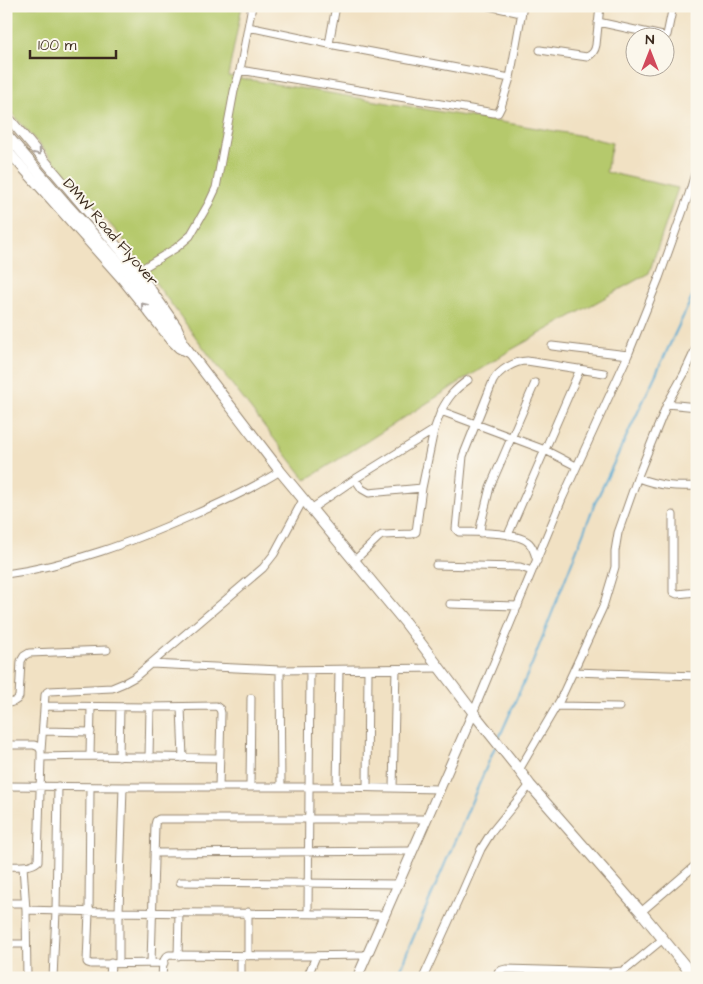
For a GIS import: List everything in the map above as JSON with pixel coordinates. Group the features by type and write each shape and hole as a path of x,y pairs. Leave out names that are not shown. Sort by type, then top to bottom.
{"main road":[{"name":"DMW Road Flyover","path":"6,134 131,276 280,471 404,621 530,785 641,912 694,978"}],"street":[{"path":"138,271 176,248 190,236 216,188 252,6"},
{"path":"329,44 336,6"},
{"path":"240,70 494,113 498,112 510,78 522,9 489,6"},
{"path":"540,50 587,57 592,55 595,50 600,6"},
{"path":"598,22 664,36 667,35 674,6"},
{"path":"248,27 510,78"},
{"path":"6,115 138,271 177,327 189,353"},
{"path":"6,148 122,279 171,340 179,348 189,353"},
{"path":"357,978 440,789 476,717 518,606 576,466 628,355 659,278 697,167"},
{"path":"552,346 628,355"},
{"path":"517,767 556,706 603,607 614,574 618,533 667,404 697,346"},
{"path":"537,561 534,550 528,541 508,535 460,532 456,529 463,456 498,373 518,362 527,360 604,373"},
{"path":"508,535 580,369"},
{"path":"354,561 382,535 414,534 417,530 422,488 434,430 448,398 453,391 468,380"},
{"path":"480,532 490,487 535,383"},
{"path":"667,404 697,407"},
{"path":"441,411 545,450 576,466"},
{"path":"311,509 434,430"},
{"path":"6,574 54,565 149,535 214,506 280,471"},
{"path":"638,478 652,484 676,487 697,486"},
{"path":"355,479 362,490 369,493 422,488"},
{"path":"6,866 23,866 35,864 38,861 41,754 46,695 49,691 112,688 135,678 263,568 274,554 303,500"},
{"path":"674,515 673,592 677,594 697,592"},
{"path":"436,565 520,567 532,571"},
{"path":"450,604 518,606"},
{"path":"6,703 14,702 19,697 21,660 29,653 107,650"},
{"path":"151,664 310,671 439,668"},
{"path":"393,787 396,669"},
{"path":"280,670 281,787"},
{"path":"337,787 339,670"},
{"path":"368,670 368,787"},
{"path":"308,913 310,671"},
{"path":"573,672 697,676"},
{"path":"250,787 251,698"},
{"path":"45,706 216,706 220,709 219,787"},
{"path":"556,706 619,707"},
{"path":"90,756 91,707"},
{"path":"119,757 120,707"},
{"path":"149,757 150,707"},
{"path":"181,707 183,758"},
{"path":"43,731 91,732"},
{"path":"6,745 34,745 39,747 41,754"},
{"path":"41,754 220,758"},
{"path":"423,978 481,849 491,833 530,785"},
{"path":"6,786 393,787 440,789"},
{"path":"53,978 58,786"},
{"path":"90,787 90,912 87,962 91,964 164,964"},
{"path":"119,963 123,787"},
{"path":"151,963 155,825 159,819 427,819"},
{"path":"154,853 412,851"},
{"path":"641,912 697,864"},
{"path":"23,866 26,906 27,978"},
{"path":"180,882 398,884"},
{"path":"6,903 56,911 386,915"},
{"path":"241,978 248,912"},
{"path":"178,956 180,913"},
{"path":"497,978 498,972 502,970 537,974 612,972 622,975 663,939"},
{"path":"6,944 26,944"},
{"path":"162,978 164,959 166,957 367,955"},
{"path":"307,978 316,956"},
{"path":"110,963 110,978"}],"green space":[{"path":"6,6 242,6 228,76 578,135 612,143 606,172 678,188 649,273 509,351 306,480 206,351 123,239 6,107"}],"waterway":[{"path":"499,738 532,664 595,503 697,287"},
{"path":"396,978 495,747"}]}
